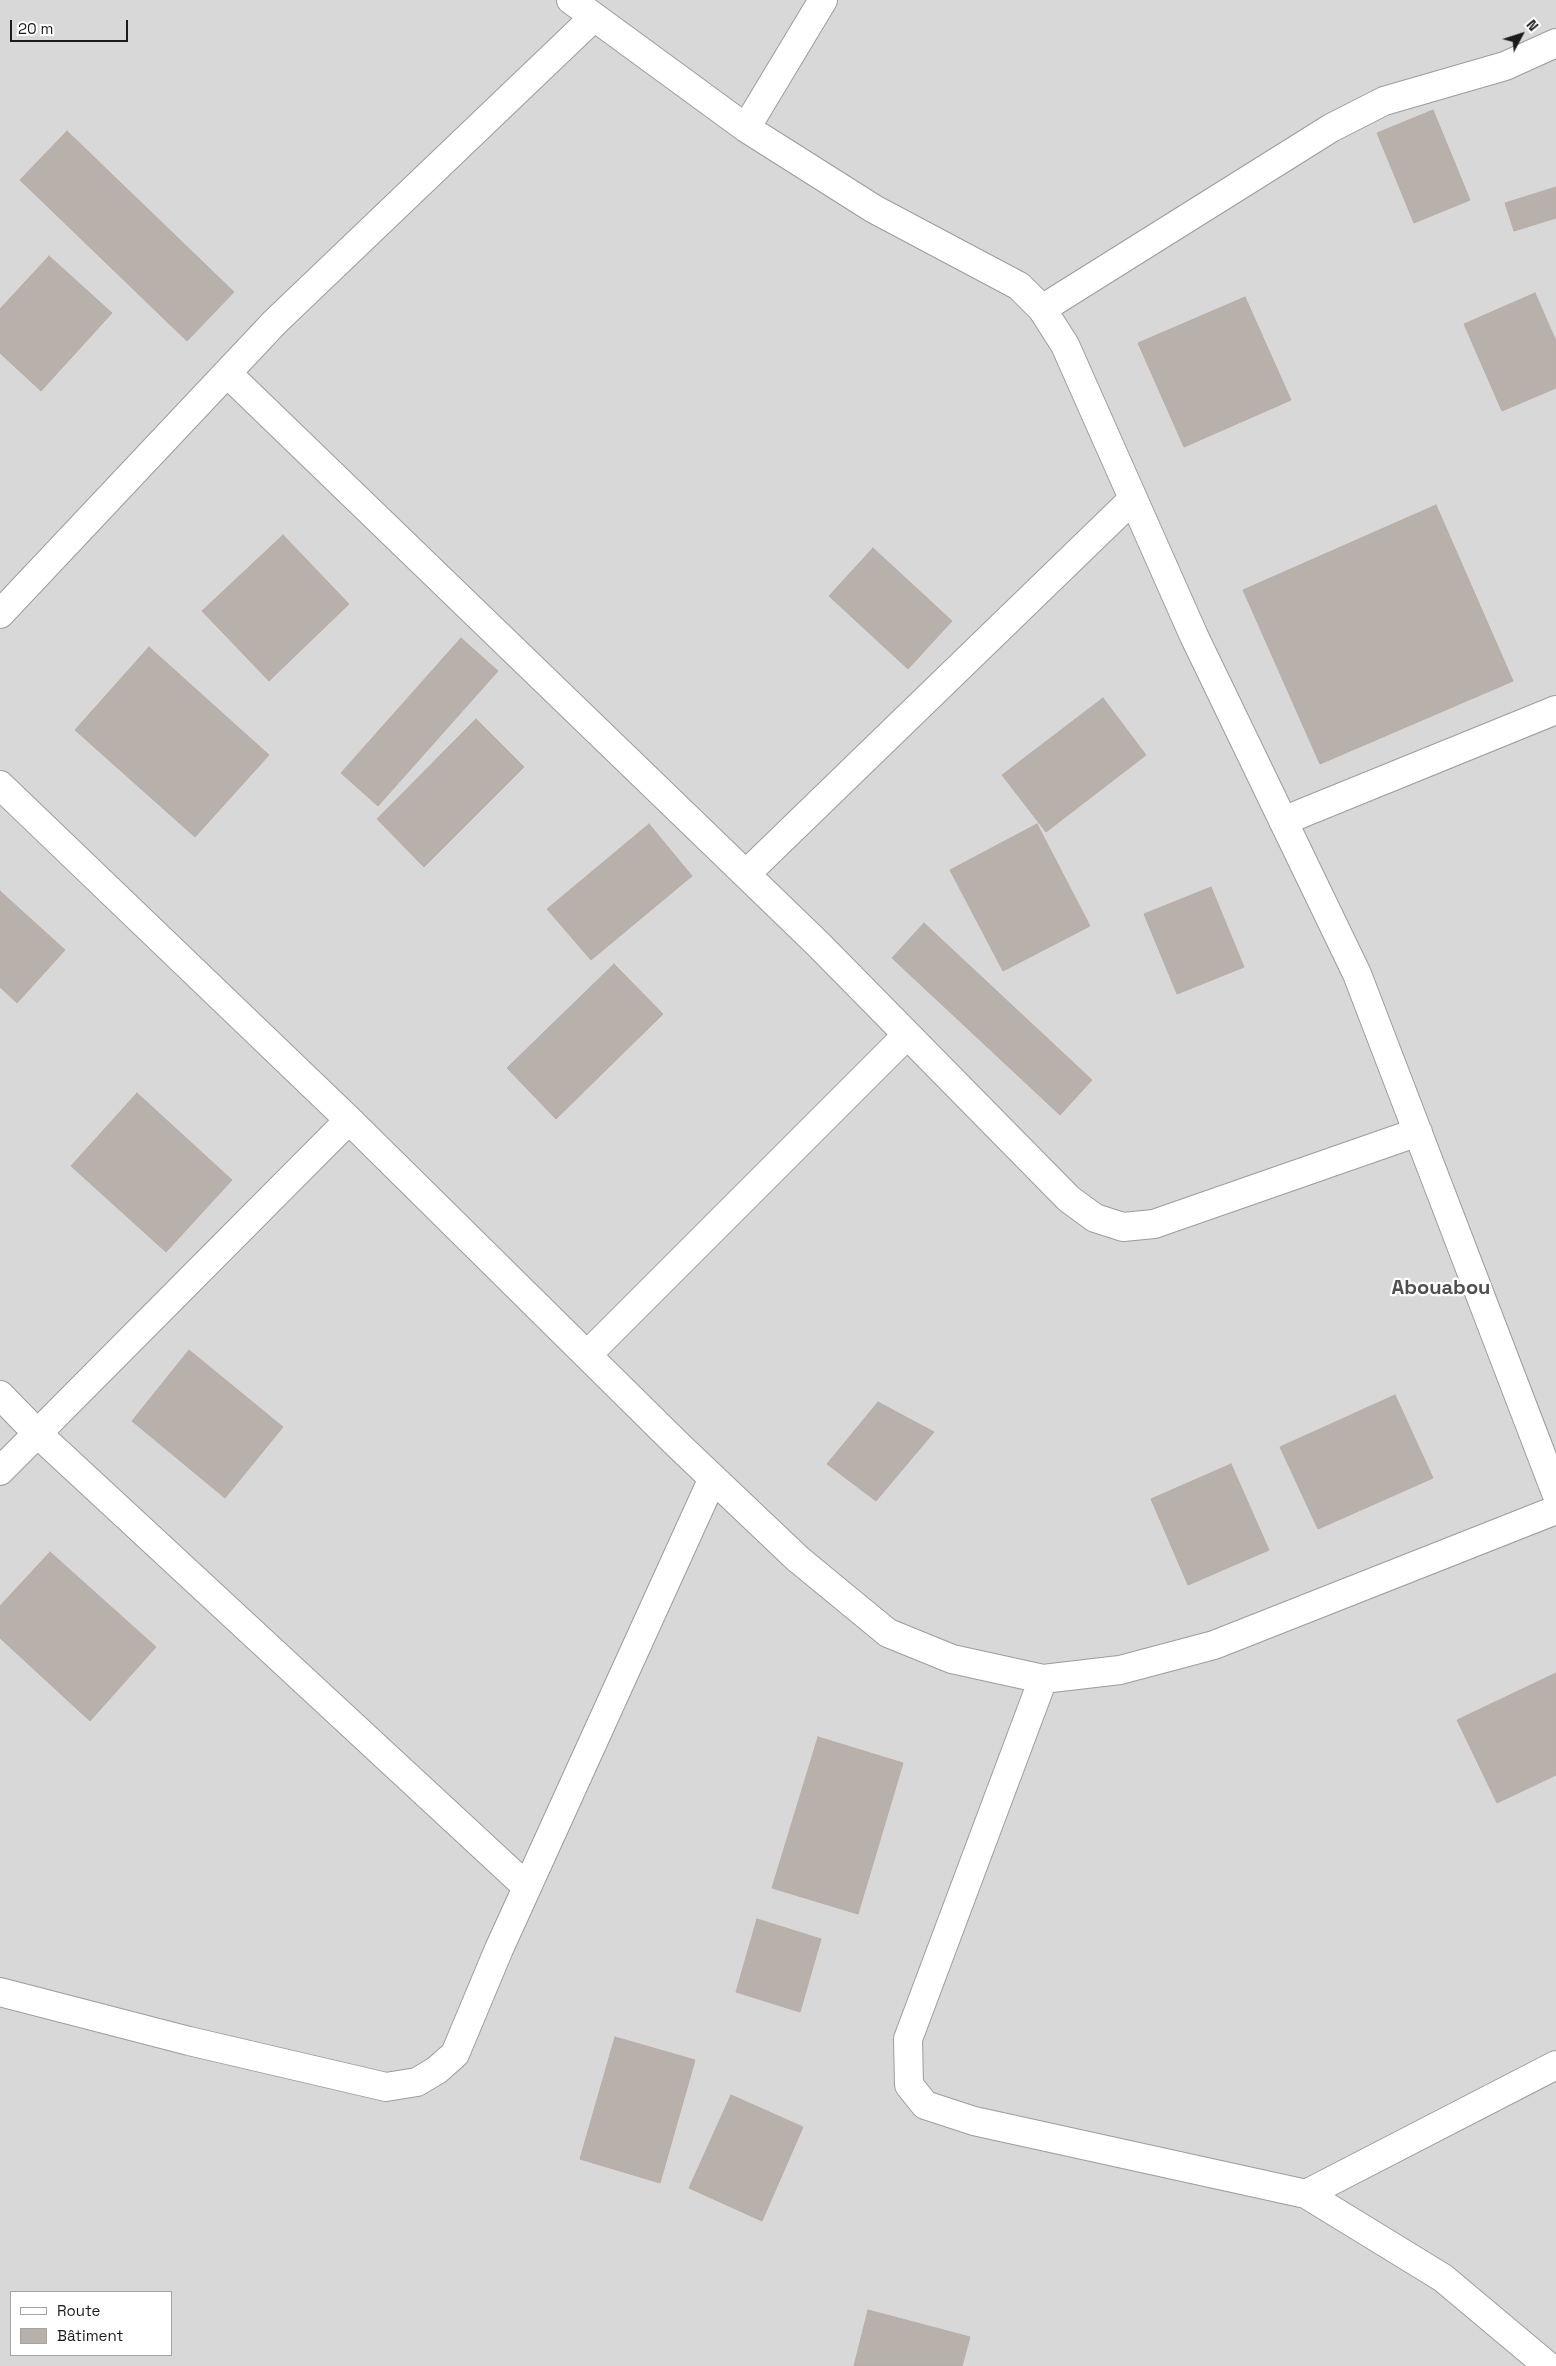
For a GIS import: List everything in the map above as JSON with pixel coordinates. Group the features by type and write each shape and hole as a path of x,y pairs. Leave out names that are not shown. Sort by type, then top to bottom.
{"street":[{"path":"571,0 593,18 746,128 874,209 1018,286 1042,309 1065,346 1194,636 1357,974 1556,1493"},
{"path":"746,128 823,0"},
{"path":"0,614 275,322 404,196 593,18"},
{"path":"1042,309 1331,128 1384,100 1505,66 1556,43"},
{"path":"227,373 746,874 1069,1199 1095,1218 1123,1227 1154,1224 1418,1132"},
{"path":"746,874 1133,499"},
{"path":"1284,821 1556,710"},
{"path":"0,784 349,1120 713,1478 798,1559 888,1633 952,1659 1043,1679 1120,1670 1214,1645 1556,1510"},
{"path":"587,1354 907,1035"},
{"path":"0,1471 349,1120"},
{"path":"0,1395 37,1433 527,1886"},
{"path":"0,1992 188,2040 386,2087 417,2082 436,2070 455,2054 527,1886 713,1478"},
{"path":"1043,1679 908,2039 909,2085 925,2105 974,2121 1306,2194 1442,2278 1548,2366"},
{"path":"1306,2194 1556,2065"}],"shaded area":[{"path":"0,0 1556,0 1556,2366 0,2366"}],"building":[{"path":"1433,110 1470,200 1414,223 1377,133"},
{"path":"67,131 234,292 187,341 20,180"},
{"path":"1556,187 1556,218 1514,231 1505,203"},
{"path":"49,256 112,313 41,391 0,353 0,309"},
{"path":"1535,293 1556,341 1556,388 1502,411 1464,324"},
{"path":"1245,297 1291,400 1184,447 1138,343"},
{"path":"1436,505 1513,681 1320,764 1243,590"},
{"path":"283,535 349,604 269,681 202,611"},
{"path":"873,548 952,621 908,669 829,596"},
{"path":"461,638 498,671 378,806 341,773"},
{"path":"149,647 269,755 195,837 75,730"},
{"path":"1103,698 1146,755 1046,832 1002,775"},
{"path":"476,719 524,767 424,867 377,819"},
{"path":"649,824 692,876 591,960 547,909"},
{"path":"1037,824 1090,926 1003,971 950,870"},
{"path":"1211,887 1244,967 1177,994 1144,914"},
{"path":"0,891 65,950 17,1003 0,987"},
{"path":"924,923 1092,1080 1060,1115 892,958"},
{"path":"614,964 663,1014 556,1119 507,1068"},
{"path":"137,1093 232,1180 166,1252 71,1166"},
{"path":"189,1350 283,1427 225,1498 132,1421"},
{"path":"1395,1395 1433,1478 1318,1529 1280,1447"},
{"path":"878,1402 934,1432 876,1501 827,1464"},
{"path":"1231,1464 1269,1550 1188,1585 1151,1499"},
{"path":"50,1552 156,1647 90,1721 0,1638 0,1606"},
{"path":"1556,1673 1556,1775 1497,1803 1457,1720"},
{"path":"818,1737 903,1763 858,1914 772,1888"},
{"path":"757,1919 821,1939 800,2012 736,1992"},
{"path":"615,2037 695,2060 660,2183 580,2159"},
{"path":"731,2095 803,2127 762,2221 689,2188"},
{"path":"868,2310 970,2337 962,2366 854,2366"}],"district":[{"name":"Abouabou","path":"1441,1289"}]}
